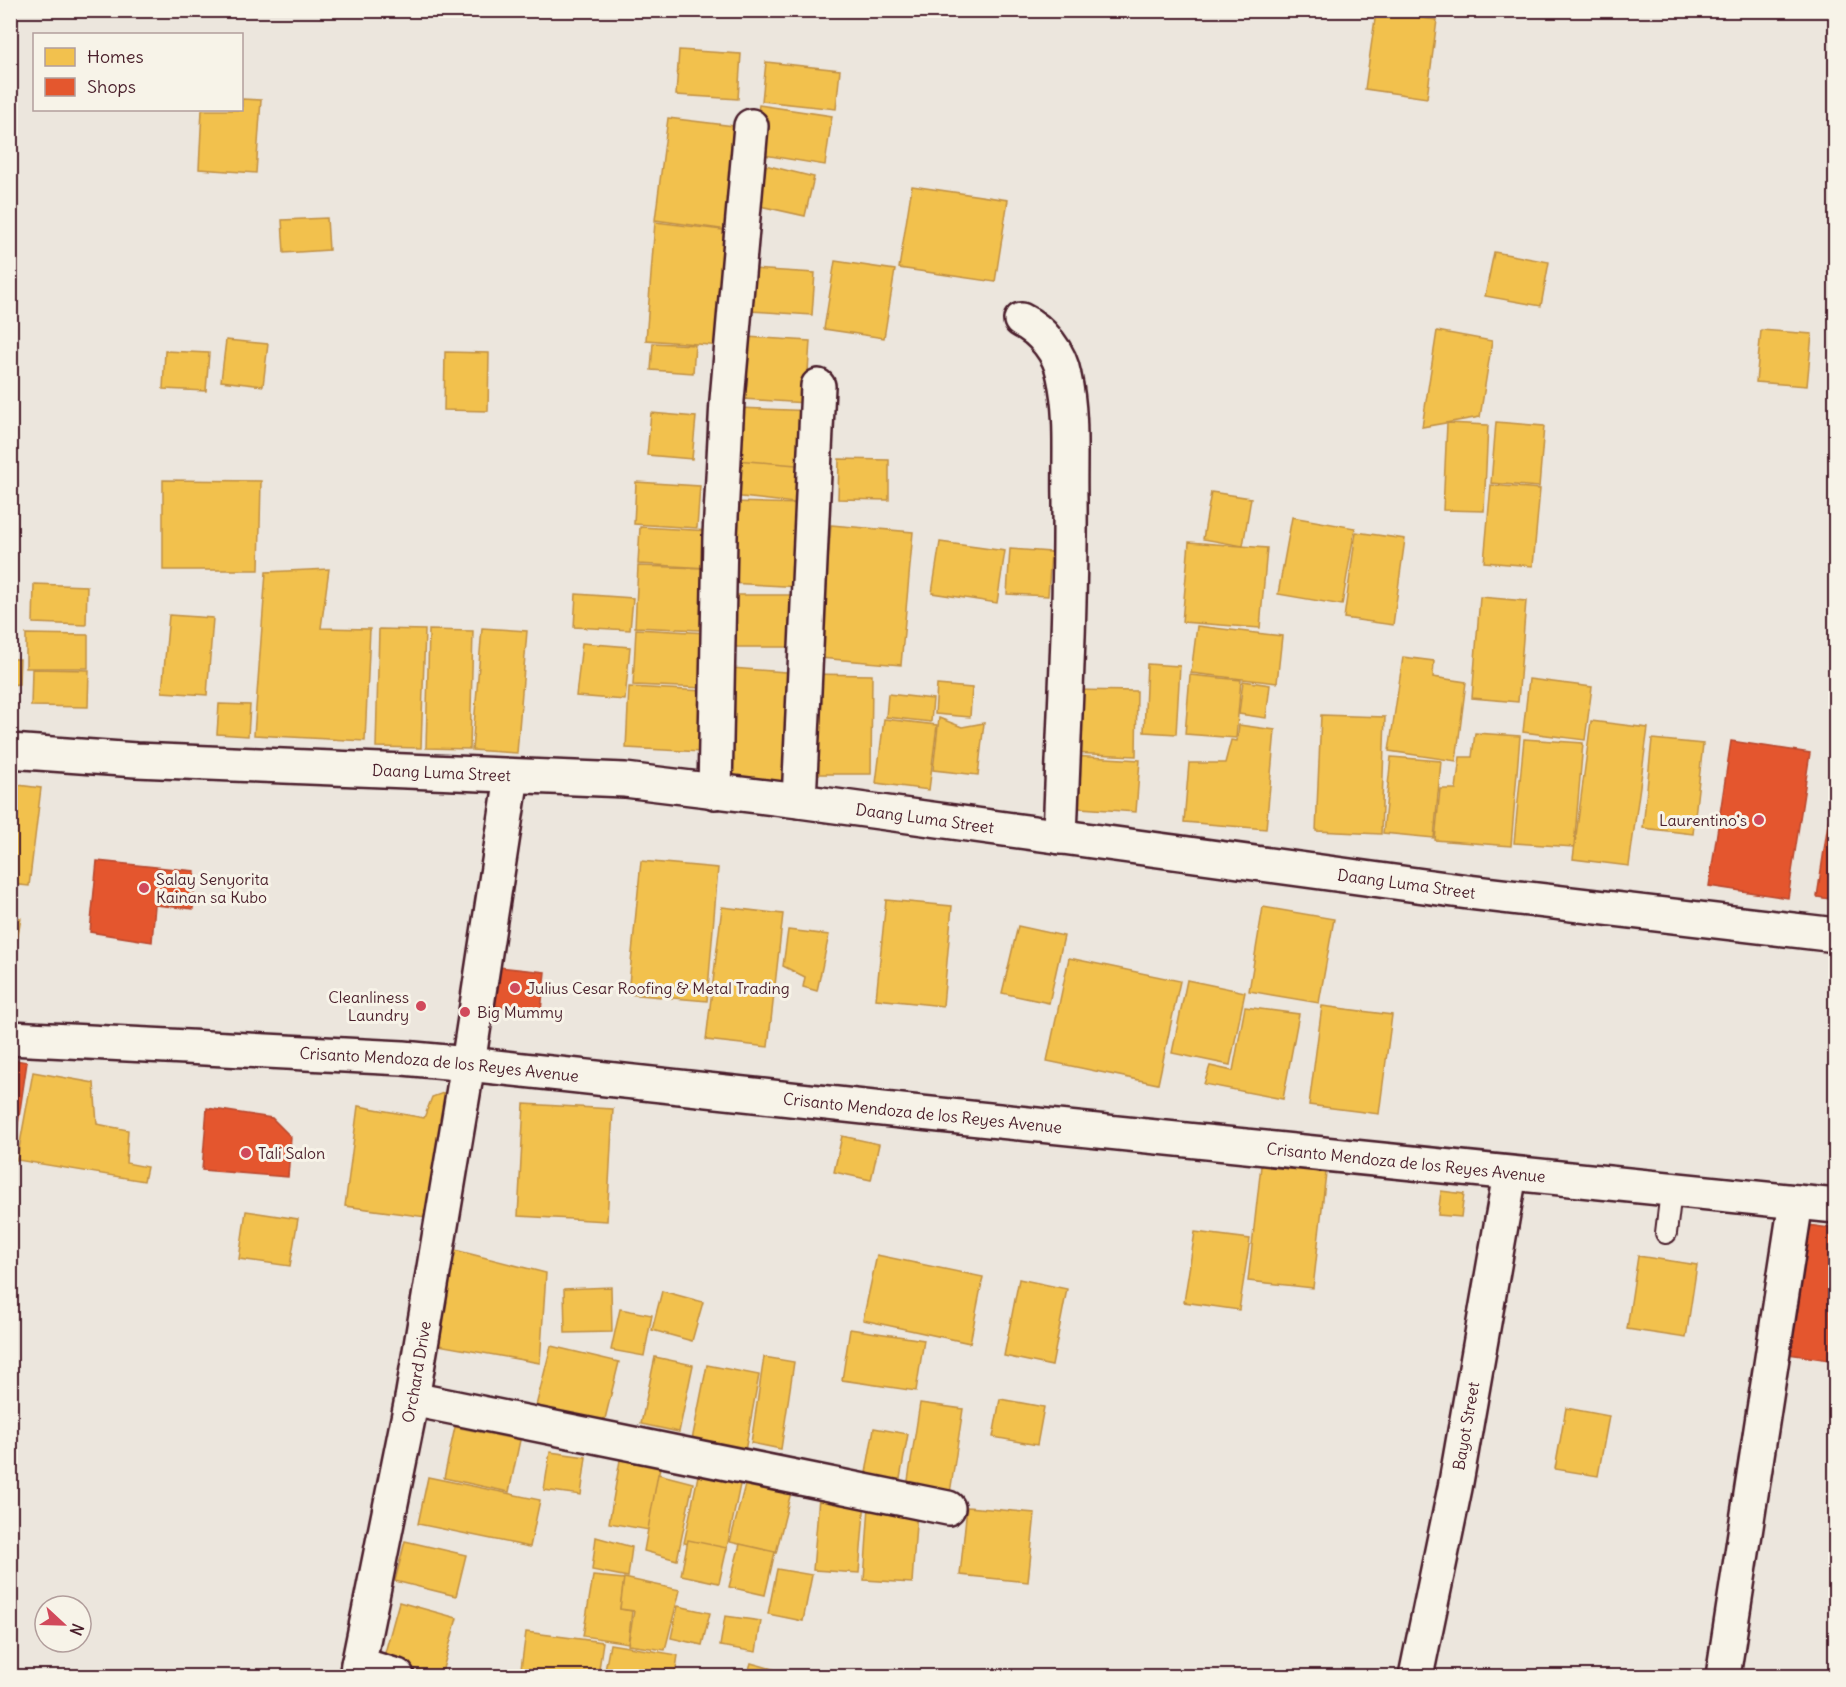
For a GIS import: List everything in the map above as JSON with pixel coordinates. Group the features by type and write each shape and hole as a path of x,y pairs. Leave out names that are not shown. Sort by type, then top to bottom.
{"street":[{"path":"715,792 720,536 727,400 751,126"},
{"path":"1021,320 1042,334 1055,354 1064,374 1069,408 1070,538 1060,837"},
{"path":"799,801 818,386"},
{"name":"Daang Luma Street","path":"10,751 136,760 625,780 799,801 1468,892 1836,935"},
{"name":"Orchard Drive","path":"357,1670 412,1399 468,1064 512,776"},
{"name":"Crisanto Mendoza de los Reyes Avenue","path":"10,1038 403,1058 1671,1191 1836,1206"},
{"name":"Bayot Street","path":"1416,1677 1455,1488 1510,1174"},
{"path":"1723,1677 1796,1202"},
{"path":"412,1399 948,1509"},
{"path":"357,1670 397,1677"}],"lane":[{"path":"1666,1233 1671,1191"}],"building: Homes":[{"path":"680,10 716,10 715,14"},
{"path":"1376,12 1437,20 1427,98 1365,89"},
{"path":"679,50 741,54 738,99 676,95"},
{"path":"766,62 840,70 836,109 762,101"},
{"path":"243,99 261,100 256,173 199,169 202,111 243,111"},
{"path":"759,105 832,116 825,165 752,153"},
{"path":"668,118 742,127 728,230 655,220"},
{"path":"761,164 814,177 805,216 751,204"},
{"path":"912,186 1008,200 995,282 899,268"},
{"path":"327,218 329,250 284,253 282,220"},
{"path":"655,222 731,231 722,346 646,340"},
{"path":"1494,252 1549,262 1541,306 1485,296"},
{"path":"835,261 895,270 884,338 824,329"},
{"path":"753,269 815,273 812,315 750,311"},
{"path":"1761,330 1812,334 1807,386 1756,382"},
{"path":"1437,331 1492,341 1480,417 1422,427"},
{"path":"746,337 810,341 806,403 742,399"},
{"path":"226,340 268,344 263,386 221,381"},
{"path":"653,343 695,345 693,373 651,370"},
{"path":"165,351 209,353 206,391 163,389"},
{"path":"445,352 489,353 488,411 444,410"},
{"path":"738,408 816,411 814,467 735,464"},
{"path":"651,413 696,417 692,459 647,455"},
{"path":"1496,422 1544,426 1539,487 1491,483"},
{"path":"1447,423 1488,425 1484,511 1443,510"},
{"path":"839,459 889,460 889,500 838,499"},
{"path":"736,460 808,466 804,504 733,496"},
{"path":"163,480 261,481 259,570 163,570"},
{"path":"636,482 700,486 697,528 634,524"},
{"path":"1491,485 1540,489 1533,566 1484,562"},
{"path":"1211,492 1251,498 1243,546 1203,539"},
{"path":"732,502 804,504 802,587 728,583"},
{"path":"1292,517 1355,528 1342,605 1278,594"},
{"path":"831,525 913,532 901,665 820,658"},
{"path":"640,527 711,531 708,568 638,564"},
{"path":"1356,532 1405,539 1393,625 1344,618"},
{"path":"940,542 1005,551 997,603 932,593"},
{"path":"1189,542 1267,548 1260,628 1182,622"},
{"path":"1010,549 1051,552 1048,596 1007,594"},
{"path":"638,566 702,568 700,630 635,627"},
{"path":"329,569 321,628 370,629 365,741 254,735 266,572"},
{"path":"34,584 87,586 86,625 33,623"},
{"path":"576,594 633,598 630,630 574,627"},
{"path":"731,595 800,595 800,647 730,647"},
{"path":"1480,597 1526,601 1518,702 1472,698"},
{"path":"10,613 15,613 10,654"},
{"path":"169,615 213,618 207,695 162,692"},
{"path":"1197,626 1282,636 1277,683 1191,673"},
{"path":"482,628 527,631 517,753 472,750"},
{"path":"379,629 425,630 421,748 376,747"},
{"path":"636,629 708,633 705,688 633,685"},
{"path":"429,630 473,631 470,749 426,748"},
{"path":"26,634 88,635 88,668 26,668"},
{"path":"582,643 630,647 625,700 576,696"},
{"path":"1403,657 1434,661 1433,677 1466,682 1456,761 1389,751"},
{"path":"10,659 20,659 19,684 10,685"},
{"path":"1147,664 1180,666 1176,734 1144,732"},
{"path":"731,668 800,673 794,785 724,781"},
{"path":"32,669 89,670 88,707 31,706"},
{"path":"810,674 872,675 871,774 809,774"},
{"path":"1190,675 1241,680 1236,738 1185,734"},
{"path":"1529,679 1592,687 1585,740 1523,732"},
{"path":"1243,681 1270,685 1266,718 1239,714"},
{"path":"937,685 972,688 970,717 935,714"},
{"path":"629,687 705,691 702,752 626,748"},
{"path":"1072,690 1137,691 1136,756 1070,753"},
{"path":"888,694 933,699 931,722 886,717"},
{"path":"219,704 250,705 248,736 217,734"},
{"path":"1321,715 1385,717 1381,834 1316,831"},
{"path":"939,718 962,727 984,723 978,775 933,770"},
{"path":"884,719 937,725 929,790 876,783"},
{"path":"1591,721 1648,728 1629,866 1573,859"},
{"path":"1239,725 1275,730 1266,829 1184,822 1189,763 1225,763 1231,740 1237,741"},
{"path":"1475,733 1520,736 1511,846 1435,840 1440,789 1456,789 1460,757 1472,757"},
{"path":"1524,739 1583,743 1574,847 1514,843"},
{"path":"1652,739 1703,744 1693,834 1643,828"},
{"path":"1072,756 1140,760 1136,812 1066,807"},
{"path":"1391,757 1441,761 1434,838 1383,833"},
{"path":"10,784 41,788 29,886 10,884"},
{"path":"641,861 718,868 707,1001 628,994"},
{"path":"886,900 952,906 943,1006 876,999"},
{"path":"722,907 783,914 768,1047 706,1040"},
{"path":"1263,907 1334,919 1319,1003 1249,991"},
{"path":"10,916 21,918 10,983"},
{"path":"1018,926 1064,936 1049,1003 1002,993"},
{"path":"788,930 829,935 817,991 803,987 805,977 783,966"},
{"path":"1069,958 1180,981 1158,1084 1047,1061"},
{"path":"1187,980 1245,992 1230,1065 1172,1053"},
{"path":"1322,1006 1392,1015 1379,1114 1309,1105"},
{"path":"1245,1007 1299,1014 1283,1099 1204,1084 1210,1066 1233,1071"},
{"path":"33,1072 94,1083 97,1124 128,1130 126,1163 147,1167 144,1181 17,1160"},
{"path":"457,1088 441,1219 345,1206 358,1106 424,1118 432,1097"},
{"path":"524,1104 613,1109 607,1221 518,1216"},
{"path":"842,1136 879,1144 871,1180 834,1172"},
{"path":"1262,1157 1327,1164 1313,1288 1248,1281"},
{"path":"1441,1191 1464,1194 1461,1217 1438,1215"},
{"path":"246,1211 298,1219 290,1266 239,1259"},
{"path":"1195,1232 1250,1239 1239,1310 1184,1302"},
{"path":"451,1249 546,1273 540,1363 438,1345"},
{"path":"877,1255 983,1277 970,1343 863,1320"},
{"path":"1638,1256 1697,1265 1686,1338 1627,1329"},
{"path":"1019,1279 1067,1289 1052,1366 1004,1356"},
{"path":"611,1287 612,1332 565,1333 564,1289"},
{"path":"662,1291 703,1302 692,1341 652,1330"},
{"path":"620,1309 652,1315 644,1356 611,1350"},
{"path":"850,1329 924,1340 916,1391 842,1380"},
{"path":"551,1346 619,1362 604,1423 536,1406"},
{"path":"655,1357 693,1365 679,1432 641,1424"},
{"path":"764,1357 794,1362 781,1449 751,1443"},
{"path":"707,1365 759,1375 745,1451 692,1440"},
{"path":"1000,1399 1044,1407 1037,1445 993,1437"},
{"path":"920,1403 963,1409 950,1493 907,1487"},
{"path":"1566,1408 1609,1416 1598,1476 1555,1469"},
{"path":"455,1427 520,1440 509,1492 444,1478"},
{"path":"874,1428 908,1434 898,1490 864,1484"},
{"path":"550,1452 586,1457 581,1495 544,1490"},
{"path":"620,1460 660,1467 649,1530 609,1523"},
{"path":"699,1471 741,1480 726,1552 684,1543"},
{"path":"658,1474 693,1483 677,1560 644,1551"},
{"path":"428,1477 540,1500 530,1547 418,1524"},
{"path":"747,1477 792,1488 776,1553 730,1542"},
{"path":"819,1497 865,1500 859,1573 813,1570"},
{"path":"869,1506 917,1509 912,1583 864,1580"},
{"path":"967,1507 1035,1513 1028,1582 960,1575"},
{"path":"596,1537 632,1547 628,1577 592,1570"},
{"path":"688,1540 727,1548 719,1583 681,1575"},
{"path":"405,1541 466,1555 456,1596 395,1581"},
{"path":"740,1544 775,1552 765,1595 729,1587"},
{"path":"777,1569 812,1575 803,1621 768,1614"},
{"path":"593,1576 624,1579 620,1609 632,1611 628,1643 583,1636"},
{"path":"624,1578 680,1590 665,1650 628,1645 634,1611 620,1609"},
{"path":"399,1602 457,1618 441,1676 383,1660"},
{"path":"678,1606 710,1613 702,1645 671,1638"},
{"path":"725,1616 761,1621 756,1652 720,1646"},
{"path":"526,1632 603,1642 598,1676 520,1676"},
{"path":"610,1644 678,1655 675,1676 604,1676"},
{"path":"751,1663 783,1672 782,1676 747,1676"}],"building: Shops":[{"name":"Laurentino's","path":"1731,741 1810,753 1788,898 1709,886"},
{"path":"1836,770 1836,900 1817,897"},
{"name":"Salay Senyorita Kainan sa Kubo","path":"97,861 195,871 193,909 155,905 152,942 90,932"},
{"name":"Julius Cesar Roofing & Metal Trading","path":"490,966 545,972 541,1011 485,1005"},
{"path":"10,1059 27,1062 16,1138 10,1137"},
{"name":"Tali Salon","path":"207,1108 272,1118 291,1137 288,1177 202,1170"},
{"path":"1808,1225 1836,1229 1836,1361 1789,1354"}],"place":[{"name":"Laurentino's","path":"1759,820"},
{"name":"Salay Senyorita Kainan sa Kubo","path":"144,888"},
{"name":"Julius Cesar Roofing & Metal Trading","path":"515,988"},
{"name":"Cleanliness Laundry","path":"421,1006"},
{"name":"Big Mummy","path":"465,1012"},
{"name":"Tali Salon","path":"246,1153"}]}
